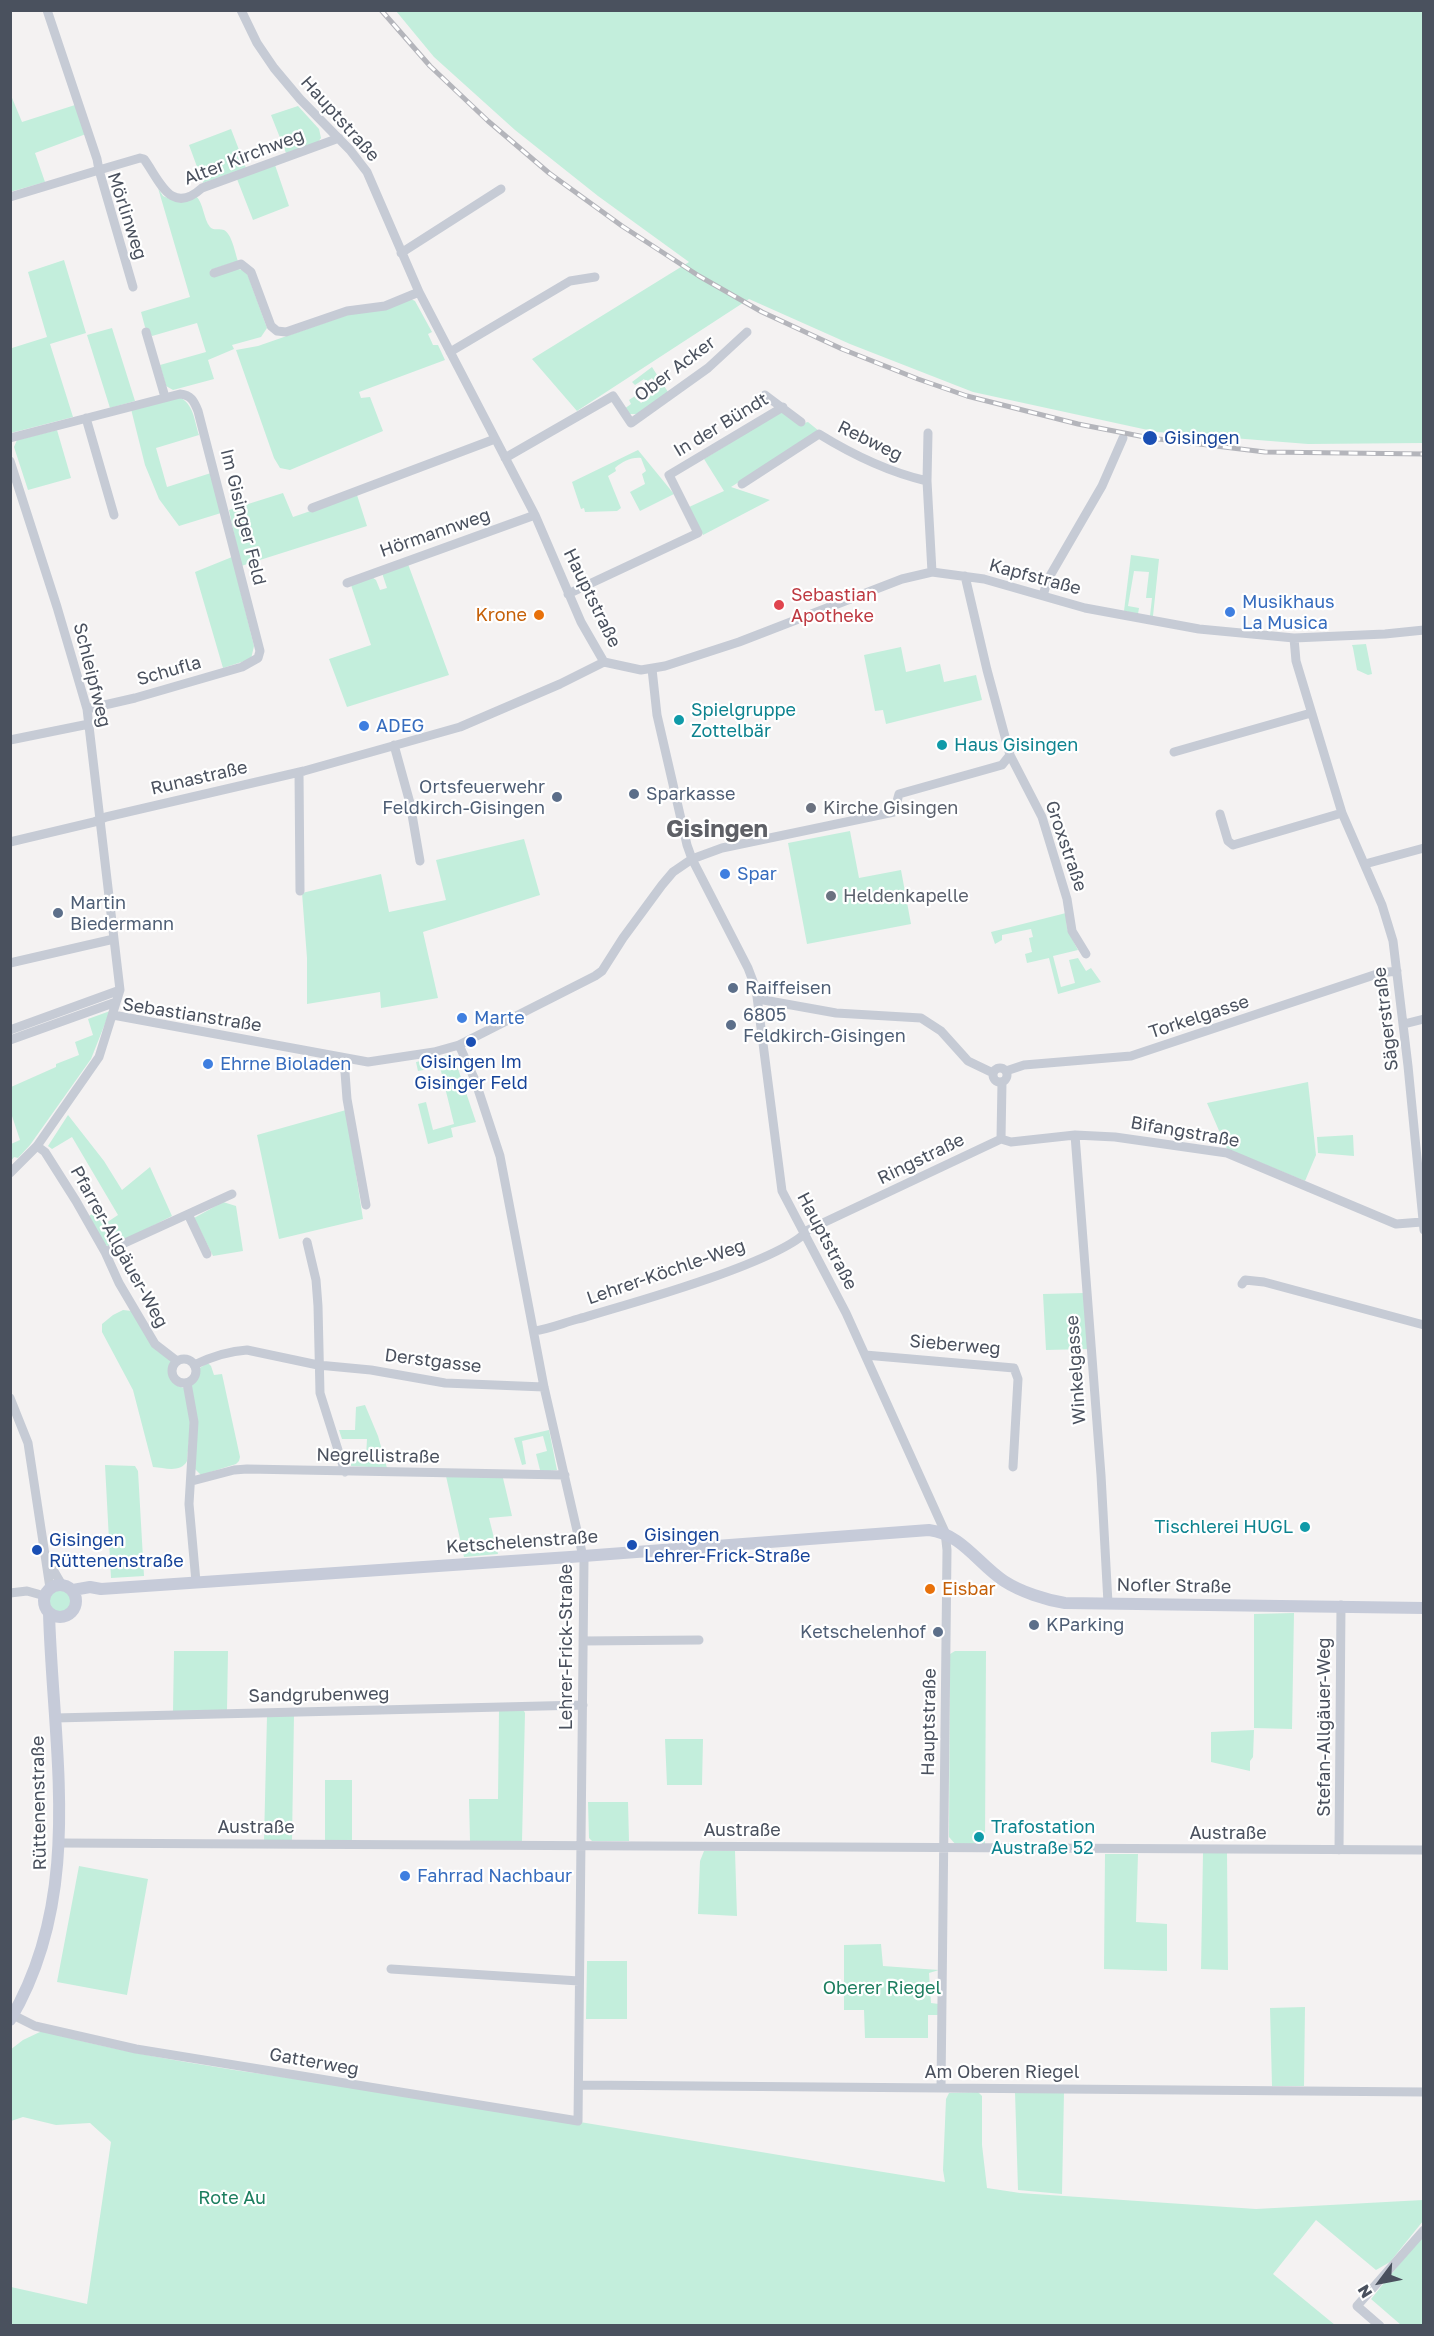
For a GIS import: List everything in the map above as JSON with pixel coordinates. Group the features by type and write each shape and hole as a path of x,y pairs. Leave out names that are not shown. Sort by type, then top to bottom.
{"main road":[{"name":"Ketschelenstraße","path":"57,1590 90,1587 101,1589 582,1556 929,1530 945,1532"},
{"name":"Nofler Straße","path":"945,1532 1004,1581 1065,1603 1341,1605 1424,1608"},
{"name":"Ketschelenstraße","path":"63,1617 72,1612 77,1603 101,1589"},
{"path":"57,1590 77,1603"},
{"name":"Rüttenenstraße","path":"12,2018 25,1992 47,1933 57,1881 60,1843 53,1650 49,1613 44,1605 57,1590"},
{"path":"49,1613 63,1617"},
{"name":"Rüttenenstraße","path":"53,1650 63,1617"}],"street":[{"path":"47,10 99,170"},
{"name":"Hauptstraße","path":"241,10 257,42 274,68 367,172 419,292 535,515 589,638 604,662 641,670 652,669 660,726 692,859 748,968 758,999 782,1191 837,1295 945,1532 947,1550 941,2088"},
{"name":"Alter Kirchweg","path":"99,170 140,158 144,159 164,190 172,197 182,199 202,188 339,138"},
{"name":"Mörlinweg","path":"10,197 99,170 133,287"},
{"path":"401,253 501,189"},
{"path":"214,273 242,264 247,267 251,272 271,326 277,331 286,332 347,311 385,306 419,292"},
{"path":"450,352 570,281 595,277"},
{"path":"10,438 165,397 146,332"},
{"name":"Ober Acker","path":"506,458 613,396 631,423 708,368 747,332"},
{"name":"Im Gisinger Feld","path":"165,397 188,395 195,402 260,651 258,658"},
{"name":"In der Bündt","path":"765,395 801,422"},
{"name":"In der Bündt","path":"568,594 698,533 669,476 783,407"},
{"path":"86,418 114,515"},
{"name":"Rebweg","path":"928,433 927,481 932,572"},
{"name":"Rebweg","path":"742,484 819,434 839,447 899,475 927,481"},
{"path":"1043,596 1047,580 1102,486 1123,438"},
{"path":"312,508 495,439"},
{"name":"Schleipfweg","path":"10,461 87,709 120,990 113,1015"},
{"name":"Hörmannweg","path":"347,583 535,515"},
{"name":"Kapfstraße","path":"652,669 739,642 902,579 932,572 1011,585 1043,596 1114,614 1198,629 1294,638 1424,630"},
{"name":"Groxstraße","path":"965,576 1010,754 1042,817 1067,899 1072,931 1086,954"},
{"name":"Sägerstraße","path":"1294,638 1296,661 1342,813 1390,929 1404,1024 1423,1226"},
{"name":"Schufla","path":"87,709 135,698 242,667 258,658"},
{"name":"Runastraße","path":"10,842 299,772 460,727 569,680 604,662"},
{"path":"1174,752 1311,713"},
{"path":"10,740 89,724"},
{"path":"394,745 410,803 420,861"},
{"name":"Sebastianstraße","path":"10,1173 37,1146 99,1057 113,1015 344,1059 382,1061 459,1045 583,984 602,971 662,885 673,872 692,859 722,848 894,812 899,794 1002,765 1010,754"},
{"path":"299,772 300,891"},
{"path":"1220,814 1228,841 1233,845 1342,813"},
{"path":"1365,864 1424,848"},
{"path":"10,963 114,939"},
{"name":"Torkelgasse","path":"1006,1071 1024,1065 1096,1058 1124,1058 1380,973 1397,971"},
{"path":"10,1030 120,990"},
{"path":"758,999 836,1013 921,1018 941,1031 968,1062 993,1073"},
{"name":"Sebastianstraße","path":"10,1040 116,1002"},
{"path":"1404,1024 1424,1019"},
{"name":"Lehrer-Frick-Straße","path":"459,1045 475,1080 500,1156 544,1387 584,1561 580,2085"},
{"path":"344,1059 347,1099 366,1205"},
{"path":"993,1073 1000,1068 1006,1071 1007,1077 1002,1082 1001,1139"},
{"path":"993,1073 995,1081 1002,1082"},
{"name":"Bifangstraße","path":"1001,1139 1011,1142 1075,1135 1114,1137 1227,1153 1396,1224 1423,1226"},
{"name":"Winkelgasse","path":"1075,1135 1101,1476 1108,1603"},
{"name":"Ringstraße","path":"804,1234 808,1230 1001,1139"},
{"name":"Pfarrer-Allgäuer-Weg","path":"37,1146 45,1152 59,1172 155,1344 177,1361"},
{"path":"105,1252 232,1194"},
{"path":"188,1214 207,1254"},
{"name":"Lehrer-Köchle-Weg","path":"534,1331 606,1311 748,1263 800,1239 804,1234"},
{"path":"308,1242 318,1298 320,1393 345,1472"},
{"path":"1242,1284 1245,1280 1251,1279 1424,1325"},
{"name":"Derstgasse","path":"194,1365 216,1356 247,1350 318,1365 371,1370 445,1383 544,1387"},
{"name":"Sieberweg","path":"865,1355 1014,1368 1018,1379 1013,1467"},
{"path":"184,1359 194,1365 195,1376 187,1383 179,1382 173,1376 172,1368 177,1361 184,1359"},
{"path":"187,1383 194,1422 189,1504 196,1582"},
{"path":"10,1398 28,1443 40,1529 46,1559 57,1590"},
{"name":"Negrellistraße","path":"192,1481 247,1469 565,1476"},
{"name":"Ketschelenstraße","path":"10,1593 57,1590"},
{"name":"Stefan-Allgäuer-Weg","path":"1339,1850 1341,1605"},
{"path":"583,1641 699,1640"},
{"name":"Sandgrubenweg","path":"56,1718 583,1705"},
{"name":"Austraße","path":"60,1843 1424,1850"},
{"path":"391,1969 579,1981"},
{"name":"Gatterweg","path":"12,2018 35,2026 136,2049 578,2121 580,2085"},
{"name":"Am Oberen Riegel","path":"580,2085 1424,2092"},
{"path":"1380,2325 1357,2306 1424,2230"}],"green space":[{"path":"396,11 1423,11 1423,443 1308,444 1157,432 973,392 850,344 749,299 577,411 532,359 689,262 598,196 515,130 434,57"},
{"path":"10,93 22,122 75,105 86,134 35,153 45,182 10,192"},
{"path":"298,106 319,129 321,138 318,142 286,153 271,115"},
{"path":"231,129 246,168 203,183 189,145"},
{"path":"275,165 289,206 253,220 237,179"},
{"path":"158,188 163,196 177,202 196,196 210,227 227,232 238,261 210,270 212,276 234,269 247,273 267,328 261,337 232,345 234,349 208,360 214,379 173,390 166,386 160,365 206,352 197,323 152,336 145,327 141,312 190,297"},
{"path":"64,260 86,333 50,344 73,417 11,433 10,345 12,348 47,337 28,272"},
{"path":"411,299 415,301 432,332 428,334 433,345 438,345 445,360 359,392 361,398 370,397 383,431 290,470 280,468 274,458 236,350 258,346 353,313"},
{"path":"112,328 135,401 110,408 87,335"},
{"path":"652,367 668,392 637,414 628,414 624,409 631,404 629,400 635,396 641,403 659,389 652,378 646,382 644,379 635,385 632,382"},
{"path":"179,397 191,408 199,435 156,448 167,487 211,473 221,513 179,526 159,499 145,465 131,409"},
{"path":"779,413 784,413 800,424 808,422 819,431 731,487 770,500 703,535 689,507 724,491 704,459"},
{"path":"57,430 71,478 28,490 14,447 17,440"},
{"path":"638,450 674,494 640,511 630,492 645,484 642,474 646,471 641,458 634,458 615,468 616,471 608,476 621,508 617,511 585,512 584,508 581,509 572,482"},
{"path":"283,493 293,517 357,495 367,526 241,566 229,510"},
{"path":"1131,555 1159,559 1153,616 1150,616 1152,598 1146,598 1149,572 1134,571 1128,606 1139,608 1138,614 1124,611"},
{"path":"232,557 254,646 251,659 223,668 195,572"},
{"path":"408,564 449,675 347,707 329,659 371,645 351,585 372,577 376,580 380,590 387,588 382,573"},
{"path":"1366,644 1372,674 1368,675 1357,670 1352,645"},
{"path":"901,647 906,672 940,664 944,682 976,675 982,700 886,724 883,710 875,711 864,655"},
{"path":"850,831 859,878 901,870 911,924 807,944 788,843"},
{"path":"524,839 540,895 423,932 438,998 381,1008 380,992 307,1004 307,958 302,893 381,874 389,912 446,900 436,860"},
{"path":"1066,913 1067,929 1078,950 1053,956 1061,987 1075,983 1069,960 1078,958 1086,971 1091,968 1101,982 1058,994 1049,958 1027,963 1025,954 1032,952 1029,938 1033,937 1031,929 1002,935 1002,940 995,944 991,932"},
{"path":"110,1011 91,1059 30,1145 18,1158 14,1157 11,1161 11,1144 20,1140 11,1113 11,1087 79,1055 75,1042 93,1035 88,1019"},
{"path":"453,1054 476,1122 451,1128 453,1137 428,1144 418,1104 426,1102 433,1130 454,1124 440,1067 418,1071 416,1062"},
{"path":"1308,1082 1316,1155 1305,1181 1227,1149 1207,1103"},
{"path":"346,1110 363,1219 279,1239 257,1135"},
{"path":"68,1115 104,1161 122,1190 150,1167 172,1216 111,1247 105,1245 89,1216 98,1210 106,1223 118,1215 72,1137 52,1149 48,1146"},
{"path":"1353,1135 1354,1156 1318,1153 1317,1137"},
{"path":"223,1202 236,1206 243,1251 213,1256 194,1218"},
{"path":"1085,1293 1088,1349 1046,1350 1043,1294"},
{"path":"123,1310 132,1311 172,1361 169,1370 170,1378 179,1387 184,1388 191,1420 187,1461 181,1467 172,1469 153,1467 133,1390 102,1332 102,1324"},
{"path":"208,1363 214,1375 222,1374 240,1457 236,1464 201,1475 194,1468 191,1385 198,1375 198,1369"},
{"path":"365,1405 378,1436 387,1468 351,1466 351,1457 366,1457 367,1439 342,1439 339,1430 355,1430 356,1407"},
{"path":"549,1430 557,1470 542,1472 540,1470 536,1454 547,1451 543,1436 522,1441 526,1464 522,1465 514,1438"},
{"path":"105,1465 135,1466 138,1471 144,1576 111,1578"},
{"path":"446,1476 503,1478 512,1516 489,1518 498,1554 464,1557"},
{"path":"60,1590 68,1593 71,1601 68,1609 60,1612 52,1609 49,1601 52,1593"},
{"path":"1294,1613 1292,1729 1254,1728 1254,1614"},
{"path":"174,1651 228,1651 227,1710 173,1712"},
{"path":"955,1651 986,1651 985,1845 956,1845 949,1837 950,1654"},
{"path":"499,1710 524,1711 525,1713 522,1841 470,1841 469,1799 498,1799"},
{"path":"294,1715 292,1840 264,1841 267,1716"},
{"path":"1254,1730 1250,1771 1211,1762 1211,1732"},
{"path":"665,1739 703,1739 702,1785 667,1785"},
{"path":"325,1780 352,1780 352,1840 325,1840"},
{"path":"588,1802 628,1802 629,1841 592,1841 589,1838"},
{"path":"704,1851 735,1851 737,1916 698,1914 700,1861"},
{"path":"1227,1852 1228,1970 1201,1969 1203,1853"},
{"path":"1105,1854 1138,1854 1136,1922 1167,1924 1167,1971 1104,1969"},
{"path":"79,1866 148,1879 127,1995 57,1982"},
{"name":"Oberer Riegel","path":"881,1944 883,1966 939,1970 929,1973 931,2003 939,2004 939,2015 928,2015 928,2038 865,2038 864,2010 844,2010 844,1945"},
{"path":"587,1961 627,1961 627,2019 586,2019"},
{"path":"1305,2007 1304,2086 1272,2086 1270,2008"},
{"name":"Rote Au","path":"42,2031 187,2062 432,2098 945,2182 943,2170 946,2099 949,2093 978,2092 982,2096 982,2145 987,2188 1020,2193 1256,2209 1423,2200 1423,2221 1390,2262 1376,2270 1316,2220 1273,2274 1335,2325 11,2325 11,2287 87,2304 111,2142 90,2123 56,2125 23,2117 11,2121 10,2050 23,2040"},
{"path":"1015,2092 1064,2092 1062,2194 1018,2190"},
{"path":"1423,2235 1423,2325 1401,2325 1371,2299"}],"railway":[{"path":"381,10 430,66 488,121 549,173 622,226 699,276 762,312 842,349 967,396 1078,424 1150,438 1265,452 1424,454"}],"place":[{"name":"Gisingen","path":"1150,438"},
{"name":"Sebastian Apotheke","path":"779,605"},
{"name":"Musikhaus La Musica","path":"1230,612"},
{"name":"Krone","path":"539,615"},
{"name":"Spielgruppe Zottelbär","path":"679,720"},
{"name":"ADEG","path":"364,726"},
{"name":"Haus Gisingen","path":"942,745"},
{"name":"Sparkasse","path":"634,794"},
{"name":"Ortsfeuerwehr Feldkirch-Gisingen","path":"557,797"},
{"name":"Kirche Gisingen","path":"811,808"},
{"name":"Spar","path":"725,874"},
{"name":"Heldenkapelle","path":"831,896"},
{"name":"Martin Biedermann","path":"58,913"},
{"name":"Raiffeisen","path":"733,988"},
{"name":"Marte","path":"462,1018"},
{"name":"6805 Feldkirch-Gisingen","path":"731,1025"},
{"name":"Gisingen Im Gisinger Feld","path":"471,1042"},
{"name":"Ehrne Bioladen","path":"208,1064"},
{"name":"Tischlerei HUGL","path":"1305,1527"},
{"name":"Gisingen Lehrer-Frick-Straße","path":"632,1545"},
{"name":"Gisingen Rüttenenstraße","path":"37,1550"},
{"name":"Eisbar","path":"930,1589"},
{"name":"KParking","path":"1034,1625"},
{"name":"Ketschelenhof","path":"938,1632"},
{"name":"Trafostation Austraße 52","path":"979,1837"},
{"name":"Fahrrad Nachbaur","path":"405,1876"}],"district":[{"name":"Gisingen","path":"717,829"}]}
